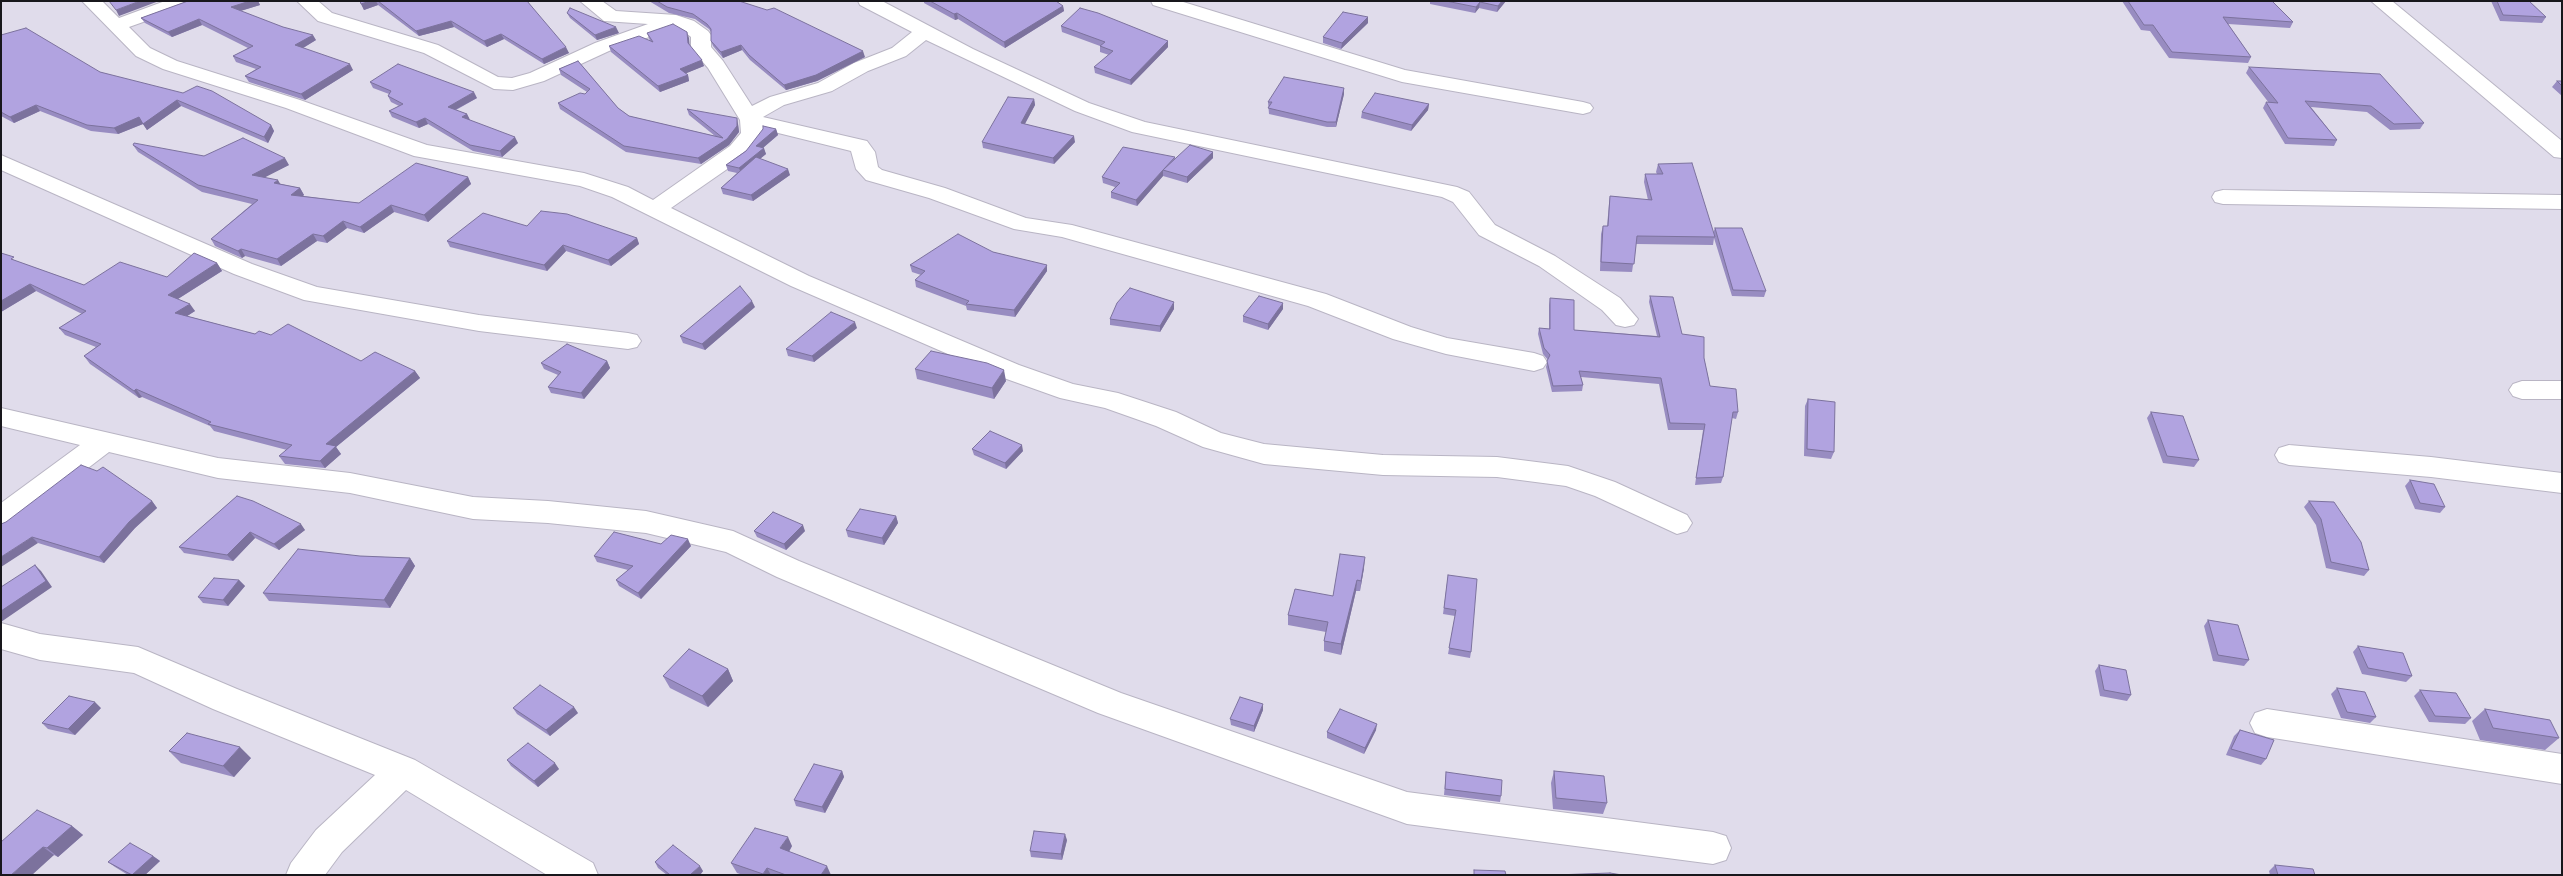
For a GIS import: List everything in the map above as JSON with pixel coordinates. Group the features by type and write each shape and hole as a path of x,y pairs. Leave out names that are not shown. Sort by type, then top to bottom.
{"street":[{"path":"91,1 143,52 170,65 292,104 422,151 584,180 620,192 656,208 800,281 1010,371 1069,392 1109,399 1166,419 1214,440 1264,454 1383,465 1497,466 1568,476 1604,489 1678,523"},
{"path":"117,25 184,1"},
{"path":"306,1 324,17 431,49 494,83 512,84 537,77 609,44 676,21"},
{"path":"589,1 611,17 676,21 687,25 702,35 701,48 716,65 750,118 752,134 738,151 656,208"},
{"path":"867,1 924,32 1082,107 1140,127 1455,194 1461,197 1487,230 1547,261 1611,304 1625,318"},
{"path":"1160,1 1402,76 1583,108"},
{"path":"2380,1 2562,152"},
{"path":"750,118 776,101 826,87 861,68 899,52 924,32"},
{"path":"750,118 859,146 864,152 867,169 874,175 937,193 1022,224 1064,230 1317,300 1386,325 1402,333 1446,346 1534,362"},
{"path":"1,162 88,203 244,269 312,294 479,323 628,341"},
{"path":"2223,197 2562,202"},
{"path":"2522,390 2562,390"},
{"path":"1,417 102,443 218,468 350,483 473,508 548,512 646,522 733,542 788,569 1110,703 1407,808 1713,848"},
{"path":"1,519 102,443"},
{"path":"2288,455 2431,467 2562,482"},
{"path":"1,636 40,647 138,660 225,699 403,771 580,875"},
{"path":"2267,722 2562,769"},
{"path":"304,875 329,841 403,771"}],"building":[{"path":"109,1 140,1 116,10"},
{"path":"188,1 250,1 231,7 283,27 313,35 295,45 350,64 301,94 245,76 261,67 233,56 253,46 199,19 168,32 141,18"},
{"path":"378,1 527,1 566,47 542,59 501,34 484,41 451,21 416,31"},
{"path":"657,1 739,1 767,10 774,8 863,51 816,75 784,85 749,55 741,45 721,52 711,41 711,29 707,24 693,14 667,7"},
{"path":"930,1 1056,1 1063,6 1004,42 957,13 954,14"},
{"path":"1446,1 1502,1 1498,6 1480,2 1476,7"},
{"path":"2128,1 2272,1 2293,22 2223,17 2251,57 2172,52 2153,25 2144,25"},
{"path":"2497,1 2529,1 2546,17 2503,15"},
{"path":"570,8 616,27 595,35 567,13"},
{"path":"1080,8 1098,13 1168,41 1130,80 1094,67 1113,51 1100,46 1105,42 1061,26"},
{"path":"1343,12 1368,17 1342,43 1323,37"},
{"path":"673,24 687,32 688,43 702,60 680,69 688,75 658,86 609,46 639,36 653,42 647,33"},
{"path":"26,28 100,72 183,93 197,86 212,91 271,125 264,137 177,100 143,124 139,117 114,128 87,125 36,105 10,117 1,112 1,35"},
{"path":"578,61 618,108 629,116 723,138 687,109 737,118 737,126 727,139 698,158 624,146 558,103 580,93 585,94 590,89 559,69"},
{"path":"398,64 474,92 448,107 467,114 462,117 515,137 500,151 470,145 425,118 416,122 389,111 403,104 388,96 391,91 370,82"},
{"path":"2249,67 2380,74 2424,123 2394,124 2371,106 2305,101 2337,140 2288,138 2266,102 2278,103"},
{"path":"1284,77 1344,88 1336,122 1327,122 1268,108 1272,102 1268,102"},
{"path":"1375,93 1429,104 1412,125 1362,112"},
{"path":"1008,97 1034,99 1021,123 1074,136 1053,158 982,142"},
{"path":"763,126 776,129 756,146 764,148 739,168 726,165 746,151 763,129"},
{"path":"243,138 285,158 252,175 278,180 274,183 300,188 291,195 359,203 416,163 468,177 424,215 391,205 360,227 343,221 323,236 313,234 277,259 241,249 238,251 211,239 258,200 198,185 133,145 134,143 204,156"},
{"path":"1190,145 1213,152 1187,177 1163,170"},
{"path":"1123,147 1175,157 1136,200 1111,192 1120,183 1102,177"},
{"path":"756,157 788,169 751,195 721,188"},
{"path":"1692,163 1715,237 1637,236 1634,264 1601,262 1603,226 1608,226 1610,196 1652,200 1645,174 1663,174 1658,164"},
{"path":"541,211 567,214 637,238 608,260 563,245 544,265 447,241 483,213 527,226"},
{"path":"1715,228 1742,228 1766,291 1733,290"},
{"path":"958,234 993,252 1047,265 1014,310 966,304 969,301 915,280 925,271 910,265"},
{"path":"1,253 14,257 11,259 84,285 120,262 167,277 194,253 217,263 168,295 190,304 175,313 255,334 259,331 271,335 288,324 361,361 375,352 415,371 326,444 336,446 320,461 279,456 292,445 208,424 211,422 136,389 134,391 84,356 101,344 59,328 86,311 30,284 1,301"},
{"path":"740,286 752,301 702,344 680,336"},
{"path":"1130,288 1174,302 1160,326 1110,319 1117,303"},
{"path":"1259,296 1283,303 1268,324 1243,316"},
{"path":"1650,296 1673,297 1682,334 1704,337 1704,358 1710,386 1736,389 1738,412 1733,412 1723,477 1696,478 1705,424 1670,423 1661,378 1579,371 1583,385 1553,386 1547,361 1550,355 1544,348 1539,328 1550,329 1550,298 1574,300 1574,330 1660,337"},
{"path":"831,312 855,322 812,356 786,349"},
{"path":"567,344 607,361 581,393 548,387 561,372 541,363"},
{"path":"931,351 987,363 1004,370 992,388 915,369"},
{"path":"1808,399 1835,402 1834,452 1807,449"},
{"path":"2151,412 2183,416 2199,460 2167,456"},
{"path":"990,431 1022,445 1005,463 972,449"},
{"path":"81,465 97,471 103,467 152,501 129,522 99,557 32,537 1,557 1,524"},
{"path":"2410,480 2434,484 2445,507 2420,503"},
{"path":"237,496 253,501 301,524 274,544 250,532 227,555 179,547"},
{"path":"2309,501 2334,502 2361,542 2369,570 2331,562 2321,519"},
{"path":"860,509 896,516 882,538 846,530"},
{"path":"773,512 803,525 784,544 754,531"},
{"path":"614,532 661,544 671,535 688,539 638,593 616,580 633,566 594,556"},
{"path":"298,549 360,556 410,558 384,600 263,593"},
{"path":"1340,554 1365,557 1361,581 1357,580 1341,644 1324,641 1328,622 1288,615 1295,589 1333,596"},
{"path":"35,565 46,581 1,611 1,587"},
{"path":"1448,575 1477,579 1471,652 1449,648 1456,610 1444,608"},
{"path":"214,578 239,580 223,600 198,597"},
{"path":"2208,620 2238,625 2249,660 2218,655"},
{"path":"2358,646 2403,653 2412,676 2368,668"},
{"path":"689,649 728,669 702,696 663,676"},
{"path":"2099,665 2126,670 2131,695 2104,690"},
{"path":"540,685 574,707 546,730 513,708"},
{"path":"2337,688 2365,692 2376,717 2347,712"},
{"path":"2420,690 2456,693 2471,718 2435,716"},
{"path":"69,696 95,702 68,729 42,723"},
{"path":"1240,697 1263,704 1254,726 1230,719"},
{"path":"1340,709 1377,724 1365,748 1327,732"},
{"path":"2485,709 2550,720 2559,738 2493,728"},
{"path":"2240,730 2274,740 2266,759 2231,749"},
{"path":"187,733 240,747 223,766 169,751"},
{"path":"528,743 555,763 534,781 507,760"},
{"path":"814,764 842,771 822,807 794,800"},
{"path":"1554,771 1604,776 1607,803 1556,798"},
{"path":"1446,772 1502,780 1501,796 1445,789"},
{"path":"37,810 72,826 47,848 43,847 11,875 1,875 1,842"},
{"path":"755,828 788,837 780,848 827,866 821,875 786,875 767,868 763,874 731,863"},
{"path":"1034,831 1065,834 1061,854 1030,851"},
{"path":"130,843 153,856 132,875 108,862"},
{"path":"673,845 700,866 690,875 670,875 655,862"},
{"path":"2275,865 2313,869 2315,875 2278,875"},
{"path":"1474,870 1505,871 1506,875 1474,875"},
{"path":"1610,873 1622,875 1555,875"}]}
